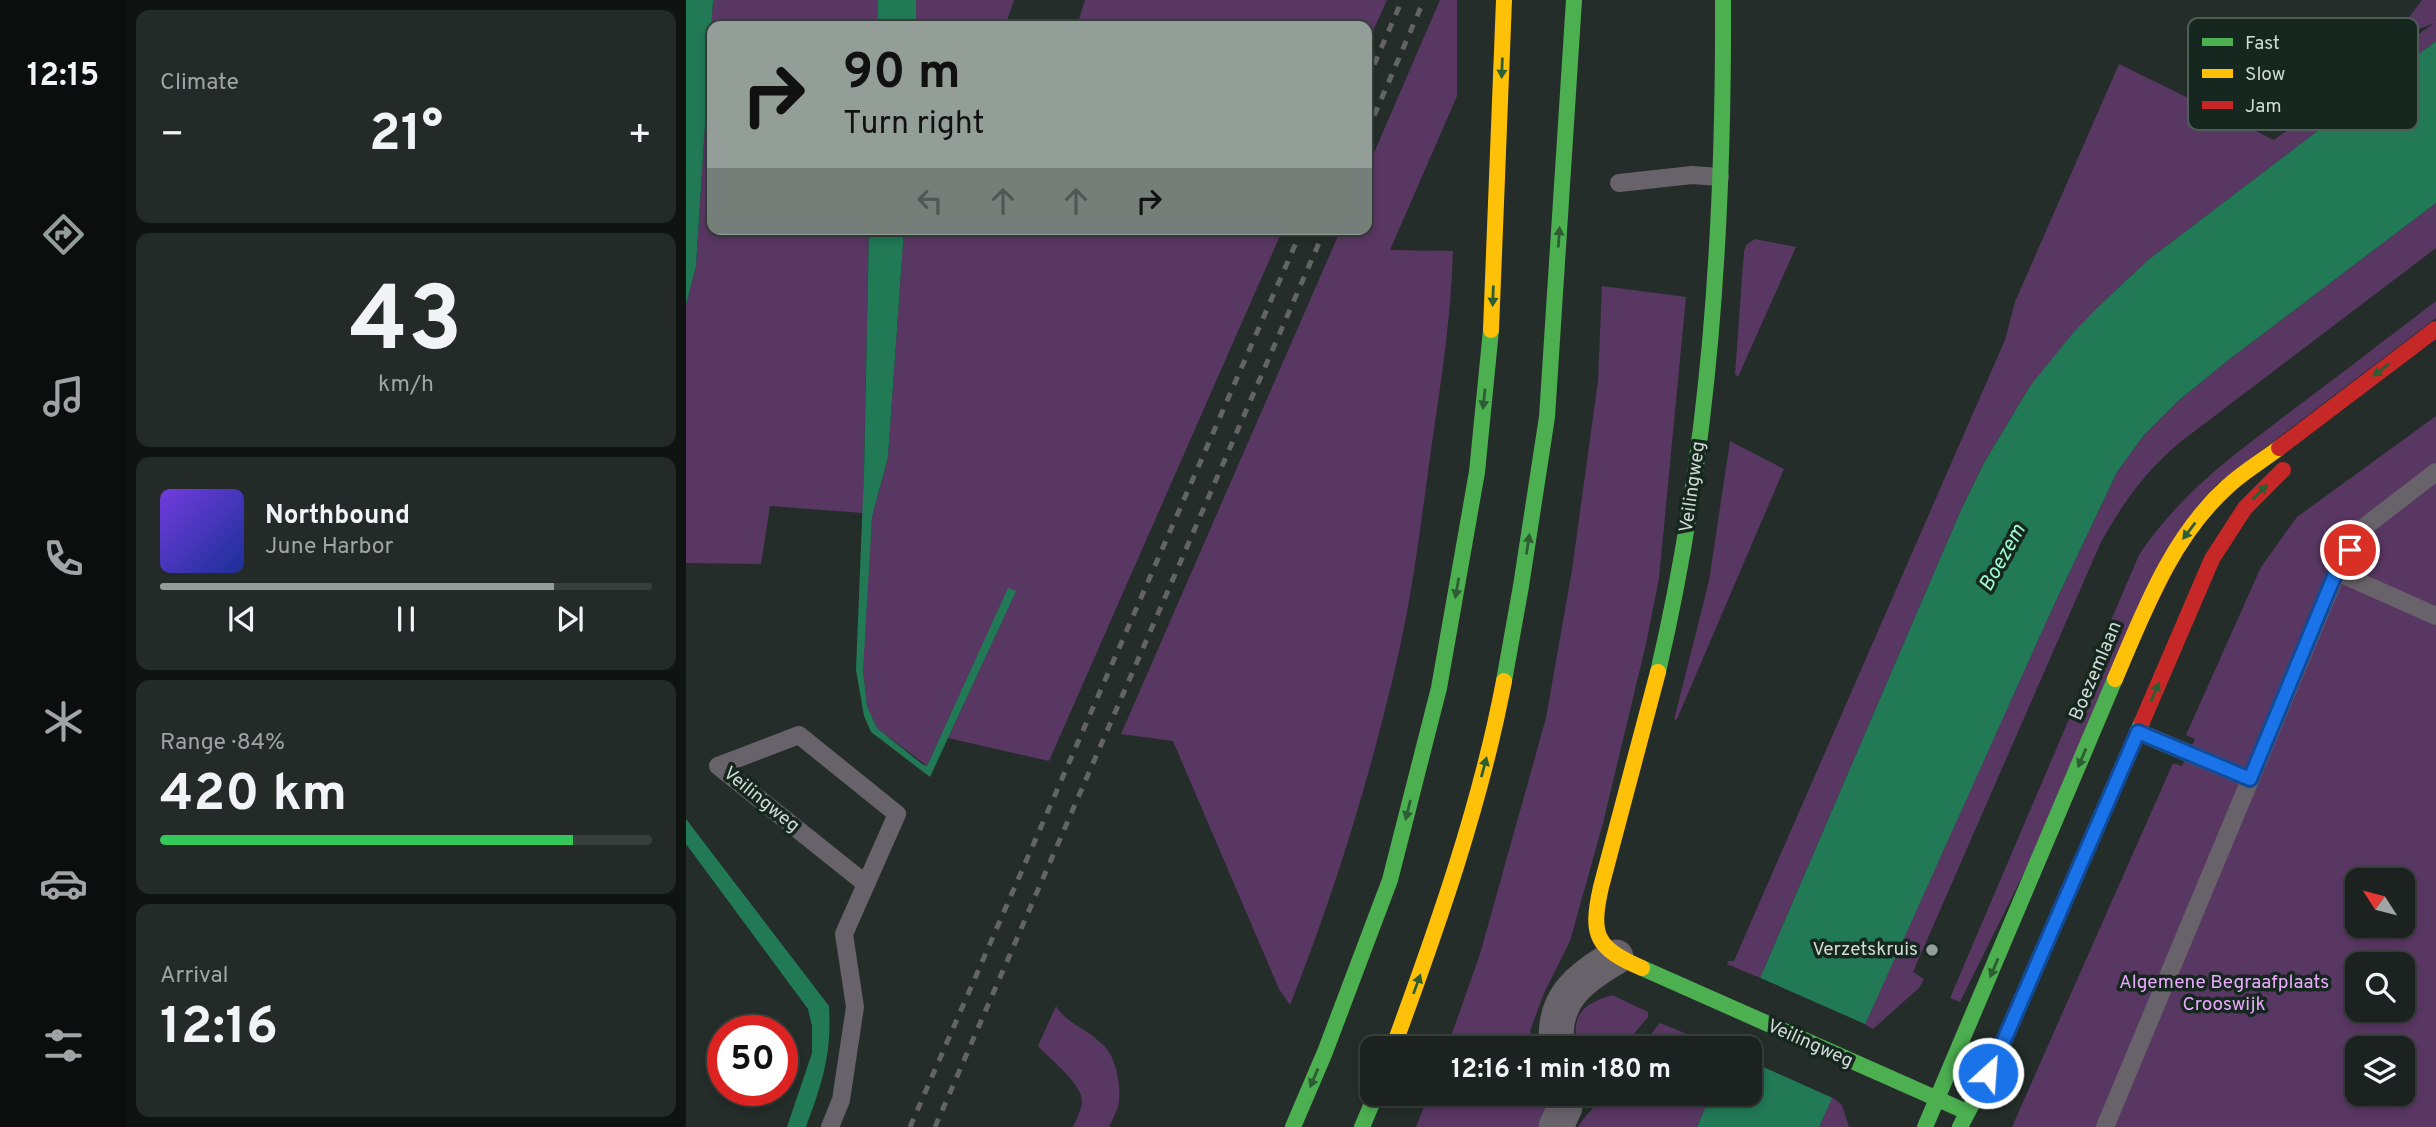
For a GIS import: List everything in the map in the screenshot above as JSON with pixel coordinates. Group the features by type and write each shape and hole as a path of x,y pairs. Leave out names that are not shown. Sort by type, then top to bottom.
{"main road":[{"path":"1293,1127 1390,880 1439,688 1477,472 1491,331 1504,0"},
{"path":"1397,1036 1446,906 1496,722 1542,453 1553,330 1574,0"},
{"name":"Veilingweg","path":"1723,0 1724,90 1720,177 1711,339 1697,472 1685,547 1659,668 1594,917 1594,926 1601,943 1616,957 1937,1099 1964,1119"},
{"name":"Boezemlaan","path":"1925,1127 2152,592 2178,545 2228,486 2436,329"},
{"path":"1964,1119 1998,1054 2216,551 2245,508 2292,463"},
{"path":"1362,1127 1371,1106"}],"street":[{"path":"1557,1036 1558,1016 1568,996 1590,973 1616,957"},
{"path":"1556,1127 1564,1106"}],"lane":[{"path":"1619,183 1692,175 1720,177"},
{"path":"2105,1127 2336,572 2363,528 2436,472"},
{"path":"2336,572 2436,616"},
{"path":"2138,732 2250,779"},
{"name":"Veilingweg","path":"830,1127 841,1100 855,1007 844,934 897,814 799,735 718,766 866,884"}],"green space":[{"path":"713,0 878,0 877,21 712,21"},
{"path":"916,0 1014,0 1007,21 916,21"},
{"path":"1085,0 1387,0 1372,33 1372,21 1079,21"},
{"path":"1440,0 1457,0 1457,96 1390,250 1453,251 1444,354 1408,606 1364,788 1337,876 1290,1005 1279,989 1173,741 1121,734 1338,235 1372,235 1372,157"},
{"path":"2422,0 2436,0 2436,41 2418,55 2418,35 2434,23 2418,29 2418,18 2408,18"},
{"path":"2119,64 2188,98 2188,130 2254,130 2274,140 2288,130 2319,130 2148,260 2099,306 2030,386 1984,463 1961,510 1760,978 1727,964 1728,961 1734,961 2005,340 2015,302"},
{"path":"707,94 707,235 869,235 863,513 770,506 761,564 686,563 686,305 696,266"},
{"path":"2436,203 2436,248 2179,443 2145,477 2126,501 2101,542 1913,972 1924,979 1919,988 1873,1029 1864,1024 2117,472 2144,435 2178,401"},
{"path":"904,235 1280,235 1049,761 948,738 1015,592 1008,589 927,766 877,728 867,706 863,648 872,517 888,457"},
{"path":"1755,239 1796,247 1738,377 1735,374 1744,251 1746,245"},
{"path":"1602,286 1686,297 1659,578 1603,823 1570,941 1544,993 1530,1031 1532,1036 1451,1036 1480,954 1546,718 1572,570 1598,381"},
{"path":"2436,301 2436,318 2216,485 1960,1002 1950,998 2139,555 2155,532 2210,475"},
{"name":"Algemene Begraafplaats Crooswijk","path":"2436,416 2436,1127 2012,1127 2173,763 2182,766 2195,739 2186,735 2261,567 2297,517"},
{"path":"1730,441 1784,469 1677,719 1674,720 1709,581"},
{"path":"1612,995 1648,1012 1648,1017 1632,1036 1576,1036 1577,1019 1592,1003"},
{"path":"1056,1006 1068,1020 1103,1045 1113,1060 1118,1076 1119,1100 1109,1127 1073,1127 1081,1107 1081,1094 1038,1046"},
{"path":"1660,1023 1692,1036 1650,1036"},
{"path":"1832,1097 1842,1105 1849,1127 1819,1127"},
{"path":"1424,1106 1546,1106 1546,1120 1542,1127 1416,1127"},
{"path":"1594,1106 1706,1106 1697,1127 1578,1127"}],"water":[{"path":"686,0 713,0 712,21 707,21 707,94 696,266 686,305"},
{"path":"878,0 916,0 916,21 877,21"},
{"name":"Boezem","path":"2436,41 2436,203 2178,401 2144,435 2117,472 2053,607 1819,1127 1697,1127 1706,1106 1762,1106 1762,1036 1735,1036 1961,510 1984,463 2030,386 2073,333 2148,260 2319,130 2418,130 2418,55"},
{"path":"869,235 904,235 888,457 872,517 863,670 867,706 877,728 922,764 927,766 1008,588 1016,591 930,777 871,732 864,716 856,670 864,471"},
{"path":"686,819 829,1006 829,1039 825,1068 806,1127 787,1127 794,1106 798,1106 798,1094 812,1053 812,1026 808,1009 686,844"}],"pier":[{"path":"1756,976 1867,1025 1835,1099 1762,1066 1762,1036 1731,1036"}],"railway":[{"path":"1372,69 1402,0"},
{"path":"1372,120 1424,0"},
{"path":"910,1127 1299,235"},
{"path":"935,1127 1322,235"}],"traffic: fast":[{"path":"1504,681 1547,417 1574,0"},
{"path":"1658,672 1676,589 1702,422 1717,254 1723,0"},
{"path":"1293,1127 1325,1052 1390,880 1439,688 1477,472 1491,330"},
{"path":"1925,1127 2115,679"},
{"path":"1960,1127 1998,1054 2142,722"},
{"path":"1642,968 1967,1112"},
{"path":"1362,1127 1371,1106"}],"traffic: slow":[{"path":"1491,330 1504,0"},
{"path":"2115,679 2161,577 2190,529 2227,487 2279,448"},
{"path":"1642,968 1606,947 1600,938 1596,918 1601,887 1658,672"},
{"path":"1397,1036 1470,821 1504,681"}],"traffic: jam":[{"path":"2279,448 2436,329"},
{"path":"2142,722 2212,559 2245,508 2283,470"}],"place":[{"name":"Verzetskruis","path":"1932,950"}],"route":[{"path":"1988,1073 2138,732 2250,779 2336,572 2350,550"}]}
